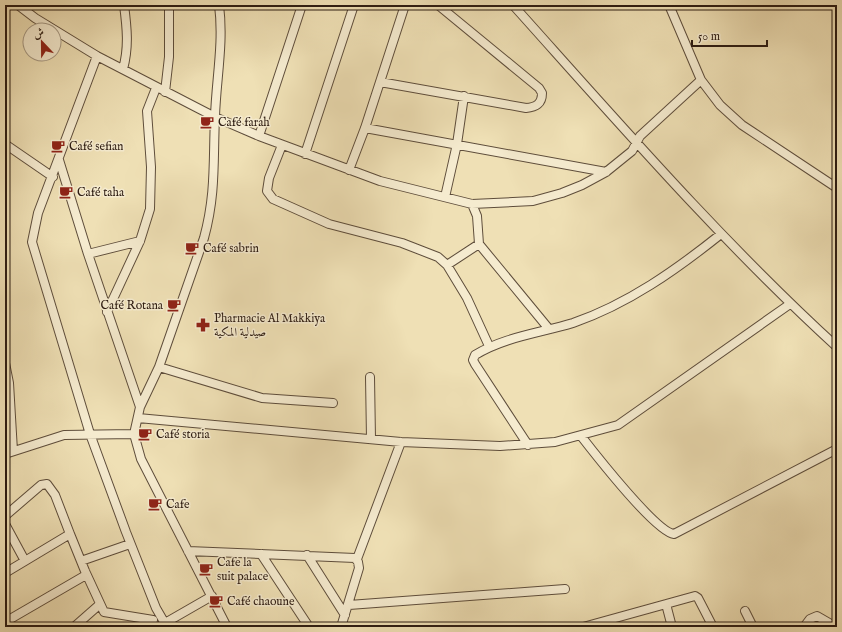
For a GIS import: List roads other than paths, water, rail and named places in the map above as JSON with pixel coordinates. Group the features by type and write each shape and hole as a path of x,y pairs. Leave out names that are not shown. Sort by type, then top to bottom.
{"street":[{"path":"122,69 127,56 128,43 124,5"},
{"path":"165,92 169,51 169,5"},
{"path":"220,5 220,52 215,117 215,177 210,217 159,367 140,407 134,434 141,459 227,627"},
{"path":"259,136 302,5"},
{"path":"305,154 354,5"},
{"path":"349,170 365,128 405,5"},
{"path":"380,82 526,108 537,105 542,98 542,93 539,88 438,5"},
{"path":"513,5 721,234 790,304 837,347"},
{"path":"669,5 701,80 720,105 742,125 837,188"},
{"path":"23,6 35,18 97,56 156,88 215,117 259,136 349,170 406,188 472,204 533,201 562,193 606,172 632,151 640,136 701,80"},
{"path":"97,56 38,213 32,242 90,434 130,544 159,613 166,625 212,596"},
{"path":"107,312 140,241 151,201 151,167 147,111 156,88"},
{"path":"445,197 457,144 464,96"},
{"path":"365,128 606,172"},
{"path":"5,144 52,177"},
{"path":"282,145 269,178 266,191 273,199 329,224 402,243 438,258 447,265 466,298 489,346"},
{"path":"59,160 107,312 140,407"},
{"path":"472,204 477,216 479,244 549,329"},
{"path":"528,445 475,364 473,360 475,355 489,346 593,315 623,302 660,279 721,234"},
{"path":"88,254 140,241"},
{"path":"447,265 479,244"},
{"path":"138,418 401,442 500,446 555,442 581,436 618,424 790,304"},
{"path":"5,363 10,383 9,453 64,435 134,434"},
{"path":"159,367 262,398 333,403"},
{"path":"370,377 371,439"},
{"path":"581,436 633,499 666,531 674,534 837,449"},
{"path":"341,627 349,605 359,568 357,559 401,442"},
{"path":"5,516 41,485 47,484 54,495 86,575 100,605 106,614 153,620"},
{"path":"5,524 25,561"},
{"path":"5,573 70,534"},
{"path":"80,561 130,544"},
{"path":"188,551 348,556 357,559"},
{"path":"261,554 309,627"},
{"path":"306,555 345,615"},
{"path":"5,622 86,575"},
{"path":"349,605 565,589"},
{"path":"583,627 597,625 666,604 696,597 713,627"},
{"path":"666,604 672,627"},
{"path":"74,627 100,605"},
{"path":"745,611 753,627"},
{"path":"145,627 159,613"},
{"path":"804,627 810,619 817,616 836,627"}],"place":[{"name":"Café farah","path":"207,122"},
{"name":"Café sefian","path":"58,146"},
{"name":"Café taha","path":"66,192"},
{"name":"Café sabrin","path":"192,248"},
{"name":"Café Rotana","path":"174,305"},
{"name":"Pharmacie Al Makkiya صيدلية المكية","path":"203,325"},
{"name":"Café storia","path":"145,434"},
{"name":"Cafe","path":"155,504"},
{"name":"Cafe la suit palace","path":"206,569"},
{"name":"Café chaoune","path":"216,601"}]}
